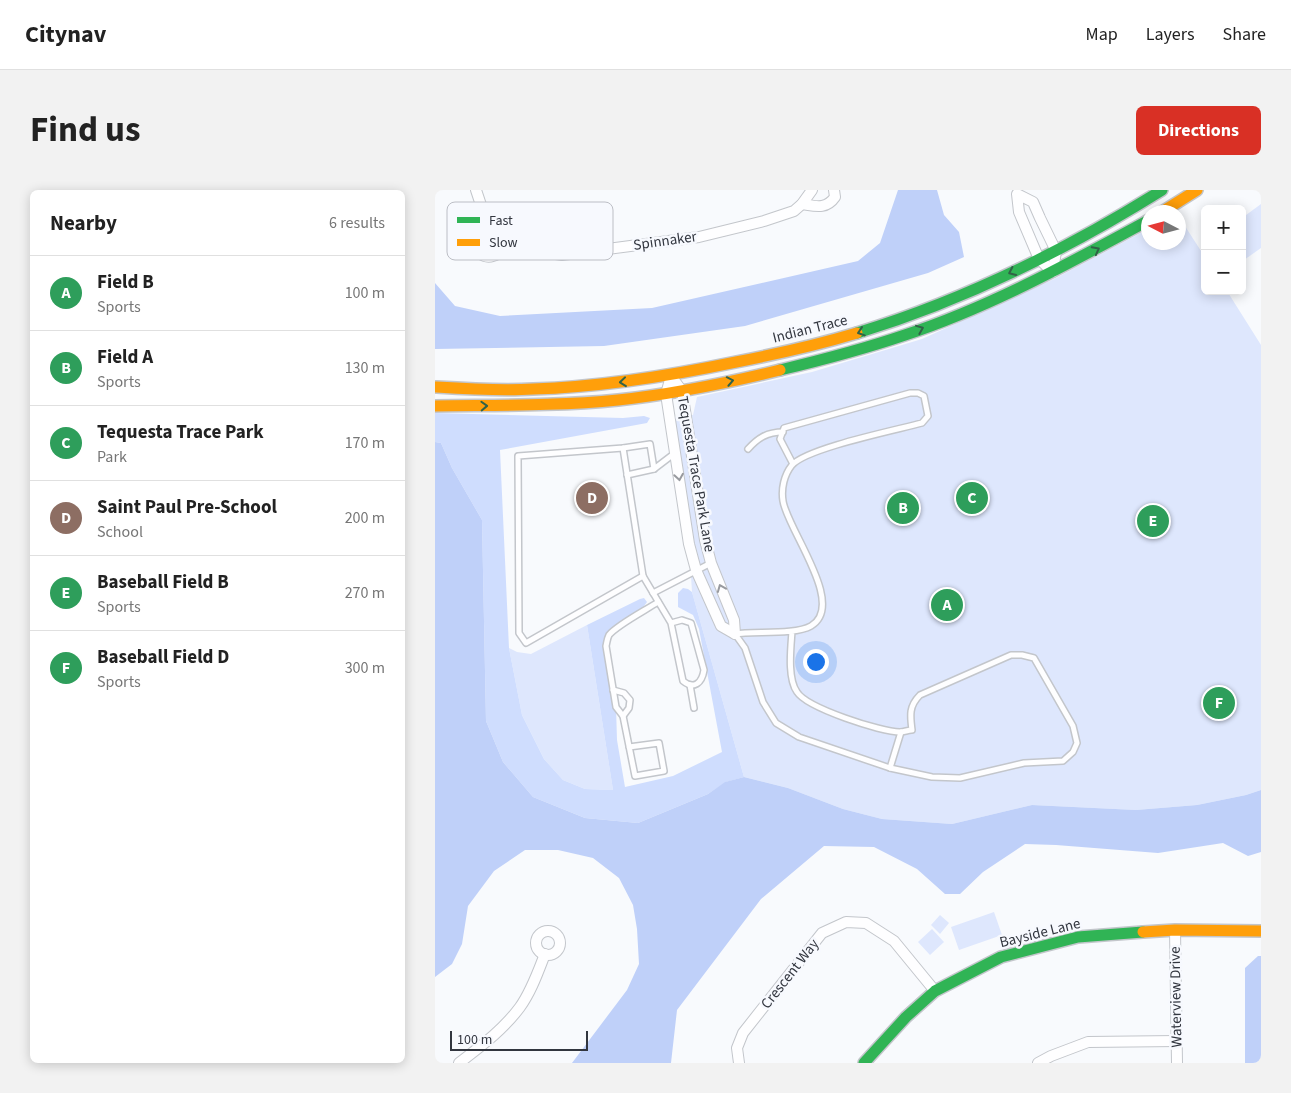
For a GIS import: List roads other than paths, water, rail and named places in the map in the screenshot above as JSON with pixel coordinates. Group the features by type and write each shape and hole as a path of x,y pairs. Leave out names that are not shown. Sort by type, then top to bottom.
{"main road":[{"name":"Indian Trace","path":"435,387 504,390 566,388 671,376 833,341 906,318 1039,260 1136,207 1162,190"},
{"path":"1173,205 1197,190"},
{"path":"435,406 564,404 619,400 682,391 837,357 898,338 960,314 1053,272 1141,224"},
{"name":"Bayside Lane","path":"864,1063 906,1017 935,992 1001,957 1077,937 1175,930 1261,931"}],"street":[{"name":"Spinnaker","path":"476,190 480,202"},
{"name":"Spinnaker","path":"613,249 699,237 764,221 794,211 802,204 812,190"},
{"path":"802,204 817,207 826,206 835,197 834,190"},
{"path":"1016,191 1033,202 1056,251 1053,272"},
{"path":"1016,191 1019,212 1039,260 1053,272"},
{"path":"1025,225 1040,218"},
{"name":"Tequesta Trace Park Lane","path":"671,376 682,391 705,540 711,563 734,620 735,634"},
{"name":"Tequesta Trace Park Lane","path":"671,376 666,394 689,544 697,570 721,626 735,634"},
{"name":"Crescent Way","path":"739,1063 737,1048 743,1033 822,933 846,922 866,923 894,941 935,992"},
{"name":"Waterview Drive","path":"1175,930 1177,1063"},
{"path":"459,1063 494,1036 520,1007 536,977 545,954"},
{"path":"1038,1063 1051,1056 1089,1042 1177,1041"}],"lane":[{"path":"735,634 809,627 818,621 823,611 823,597 812,566 783,503 784,478 793,464 818,451 922,423 928,416 924,396 918,393 910,393 784,428 781,439 793,464"},
{"path":"748,449 765,434 783,432"},
{"path":"643,576 526,643 519,633 518,456 623,448 650,444 654,469"},
{"path":"623,448 643,576 671,623 683,681 694,686 699,683 704,670 691,623 682,620 671,623"},
{"path":"627,474 654,469 675,453"},
{"path":"653,593 711,563"},
{"path":"629,747 659,743 664,771 635,776 629,747 623,716 616,707 606,646 607,638 610,633 658,602"},
{"path":"735,634 745,648 763,702 776,723 799,737 891,768 932,777 960,778 1024,763 1063,761 1073,752 1077,743 1073,726 1034,658 1022,655 1011,656 920,696 912,704 910,710 912,730 901,732 865,725 810,702 797,692 791,678 791,630"},
{"path":"690,685 694,708"},
{"path":"613,690 624,693 630,700 629,708 623,716"},
{"path":"891,768 901,732"}],"place":[{"name":"Saint Paul Pre-School","path":"592,498"},
{"name":"Tequesta Trace Park","path":"972,498"},
{"name":"Field A","path":"903,508"},
{"name":"Baseball Field B","path":"1153,521"},
{"name":"Field B","path":"947,605"},
{"name":"Baseball Field D","path":"1219,703"}]}
